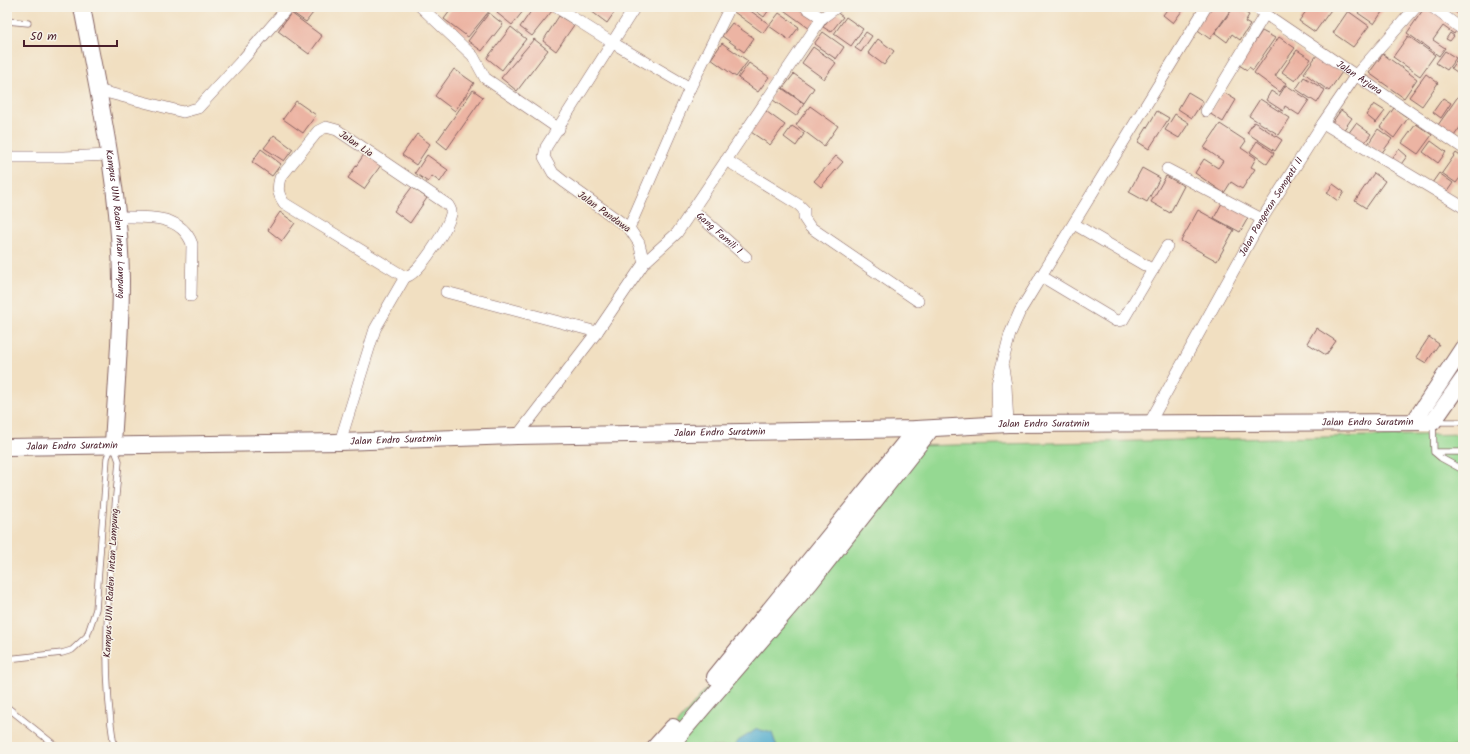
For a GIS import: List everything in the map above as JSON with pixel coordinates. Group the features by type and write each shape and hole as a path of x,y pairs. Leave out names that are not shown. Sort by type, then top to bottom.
{"main road":[{"name":"Kampus UIN Raden Intan Lampung","path":"82,7 108,154 117,217 121,281 113,444"},
{"path":"1414,422 1463,348"},
{"path":"1433,422 1463,380"},
{"name":"Jalan Endro Suratmin","path":"7,447 113,444 340,442 517,436 923,429 1003,424 1150,422 1433,422"},
{"path":"655,747 923,429"},
{"path":"669,747 810,583 923,429"}],"street":[{"path":"97,90 183,112 198,108 288,7"},
{"path":"421,7 473,56 485,78 559,129"},
{"path":"556,7 612,43 690,88"},
{"name":"Jalan Pandawa","path":"635,7 544,152 546,164 563,181 629,228 638,243 644,263"},
{"path":"629,228 690,88 730,7"},
{"path":"805,7 822,18"},
{"path":"517,436 597,332 644,263 677,233 822,18 836,7"},
{"path":"1003,424 1006,386 1003,366 1010,334 1020,311 1074,224 1182,42 1206,7"},
{"name":"Jalan Arjuna","path":"1255,7 1463,148"},
{"name":"Jalan Pangeran Senopati II","path":"1150,422 1262,220 1323,124 1356,76 1416,7"},
{"path":"1432,7 1463,30"},
{"path":"1206,111 1265,14"},
{"path":"1323,124 1463,207"},
{"name":"Jalan Lia","path":"326,127 337,130 448,205 451,209 451,214 442,233 420,268 410,277 405,277 284,203 278,194 277,186 280,178 318,132 326,127"},
{"path":"7,157 64,157 108,154"},
{"path":"726,160 799,205 804,210 804,218 810,227 918,301"},
{"path":"1167,169 1262,220"},
{"name":"Gang Famili 1","path":"693,210 746,257"},
{"path":"117,217 156,218 174,223 184,230 189,236 192,244 191,296"},
{"path":"1074,224 1153,270"},
{"path":"1042,276 1116,321 1120,321 1123,320 1167,246"},
{"name":"Jalan Lia","path":"340,442 375,328 405,277"},
{"path":"446,292 597,332"}],"lane":[{"path":"7,21 28,23"},
{"path":"1463,422 1433,422 1434,452 1441,458 1463,470"},
{"name":"Kampus UIN Raden Intan Lampung","path":"7,658 62,653 72,650 87,636 96,608 107,458 113,444"},
{"name":"Kampus UIN Raden Intan Lampung","path":"113,444 119,461 107,617 106,658 114,747"},
{"path":"1434,452 1463,452"},
{"path":"7,707 57,747"}],"green space":[{"path":"1463,434 1463,747 658,747 908,446"}],"water":[{"path":"757,729 772,733 777,747 735,747 738,741"}],"building":[{"path":"293,7 313,7 316,9 306,22 290,11"},
{"path":"453,7 486,7 490,10 468,37 444,19"},
{"path":"502,7 520,7 524,10 512,25 497,13"},
{"path":"534,7 548,7 552,11 532,36 520,27"},
{"path":"618,7 607,23 587,8"},
{"path":"737,7 745,7 769,24 763,33 734,12"},
{"path":"754,7 771,7 764,17 753,9"},
{"path":"799,7 817,20 810,29 781,8"},
{"path":"1169,7 1185,7 1173,23 1163,15"},
{"path":"1210,7 1232,8 1210,39 1195,28"},
{"path":"1234,7 1237,7 1249,15 1245,22 1250,25 1240,40 1232,34 1227,42 1215,33"},
{"path":"1309,7 1333,7 1315,32 1299,21"},
{"path":"1362,7 1381,7 1384,9 1374,24 1358,13"},
{"path":"1425,7 1428,7 1458,28 1454,34 1443,26 1433,40 1445,48 1439,56 1407,33"},
{"path":"1448,7 1463,7 1463,17"},
{"path":"835,11 843,17 831,32 823,27"},
{"path":"1348,11 1369,26 1353,47 1333,33"},
{"path":"291,13 322,36 309,54 278,31"},
{"path":"489,13 503,24 482,51 468,41"},
{"path":"779,13 799,27 789,40 769,26"},
{"path":"559,16 574,25 556,51 543,41"},
{"path":"846,17 863,29 851,46 834,34"},
{"path":"732,23 754,38 744,52 722,36"},
{"path":"511,27 526,39 502,70 487,58"},
{"path":"1262,31 1275,38 1253,70 1249,67 1247,70 1239,65"},
{"path":"823,32 844,47 836,59 814,44"},
{"path":"866,32 872,36 861,52 855,48"},
{"path":"1450,33 1454,36 1450,41 1446,39"},
{"path":"1408,36 1435,55 1420,76 1393,57"},
{"path":"1279,37 1295,48 1275,76 1286,83 1280,92 1254,73"},
{"path":"534,39 548,50 517,91 501,78"},
{"path":"878,39 894,51 884,65 868,53"},
{"path":"722,43 748,61 736,77 711,59"},
{"path":"813,47 836,63 824,79 802,63"},
{"path":"1297,50 1311,59 1295,81 1282,72"},
{"path":"1445,51 1456,58 1447,70 1436,63"},
{"path":"1463,51 1463,76 1451,68"},
{"path":"1383,54 1417,79 1404,98 1369,73"},
{"path":"1317,55 1342,72 1329,91 1304,73"},
{"path":"749,63 769,77 758,92 738,78"},
{"path":"454,69 474,83 455,111 435,96"},
{"path":"794,74 814,88 804,103 783,88"},
{"path":"1426,74 1438,83 1422,106 1409,97"},
{"path":"1304,77 1325,90 1317,103 1296,89"},
{"path":"1286,85 1309,100 1299,115 1285,106 1283,111 1266,100 1271,91 1279,96"},
{"path":"779,86 804,104 796,116 770,98"},
{"path":"473,90 483,97 447,149 437,141"},
{"path":"1188,92 1203,101 1192,118 1178,109"},
{"path":"1223,92 1236,100 1223,122 1209,113"},
{"path":"1459,95 1463,97 1463,123 1454,136 1438,125"},
{"path":"1443,98 1451,103 1441,118 1433,112"},
{"path":"1260,99 1290,118 1279,135 1249,116"},
{"path":"296,101 316,115 303,133 283,119"},
{"path":"1374,104 1385,111 1376,123 1366,115"},
{"path":"810,106 838,126 824,146 796,125"},
{"path":"1394,108 1408,118 1394,138 1380,127"},
{"path":"763,109 785,125 770,145 748,130"},
{"path":"1341,110 1352,118 1343,131 1332,123"},
{"path":"1157,111 1169,118 1149,149 1138,142"},
{"path":"1175,114 1189,123 1179,138 1165,130"},
{"path":"1254,122 1282,140 1275,151 1247,133"},
{"path":"1356,123 1371,134 1363,145 1348,134"},
{"path":"1220,124 1246,141 1241,148 1256,158 1251,167 1255,169 1242,189 1231,182 1224,193 1195,173 1204,159 1218,168 1223,161 1204,148"},
{"path":"1416,124 1432,135 1418,154 1402,143"},
{"path":"792,126 804,134 796,146 784,137"},
{"path":"1378,129 1392,139 1381,154 1368,144"},
{"path":"417,134 430,144 416,165 402,155"},
{"path":"274,135 293,149 284,161 264,148"},
{"path":"1257,141 1274,153 1267,164 1250,152"},
{"path":"1431,141 1446,152 1438,163 1423,152"},
{"path":"261,149 281,164 272,176 252,162"},
{"path":"1399,149 1407,156 1399,167 1390,161"},
{"path":"365,153 381,165 364,189 348,178"},
{"path":"1456,153 1463,158 1463,174 1456,183 1442,173"},
{"path":"427,155 448,170 440,182 432,176 428,182 415,173"},
{"path":"836,156 843,162 821,187 814,181"},
{"path":"1142,168 1160,178 1147,202 1129,192"},
{"path":"1374,173 1385,181 1366,208 1355,201"},
{"path":"1439,173 1453,183 1446,193 1432,183"},
{"path":"1166,176 1184,186 1170,213 1151,202"},
{"path":"1333,184 1344,192 1338,201 1327,193"},
{"path":"412,187 427,198 410,223 394,211"},
{"path":"1223,201 1249,216 1240,232 1214,218"},
{"path":"1198,210 1234,230 1217,261 1181,241"},
{"path":"280,212 295,223 282,241 268,230"},
{"path":"1316,328 1336,341 1326,355 1307,343"},
{"path":"1429,337 1439,344 1426,363 1416,357"}]}
